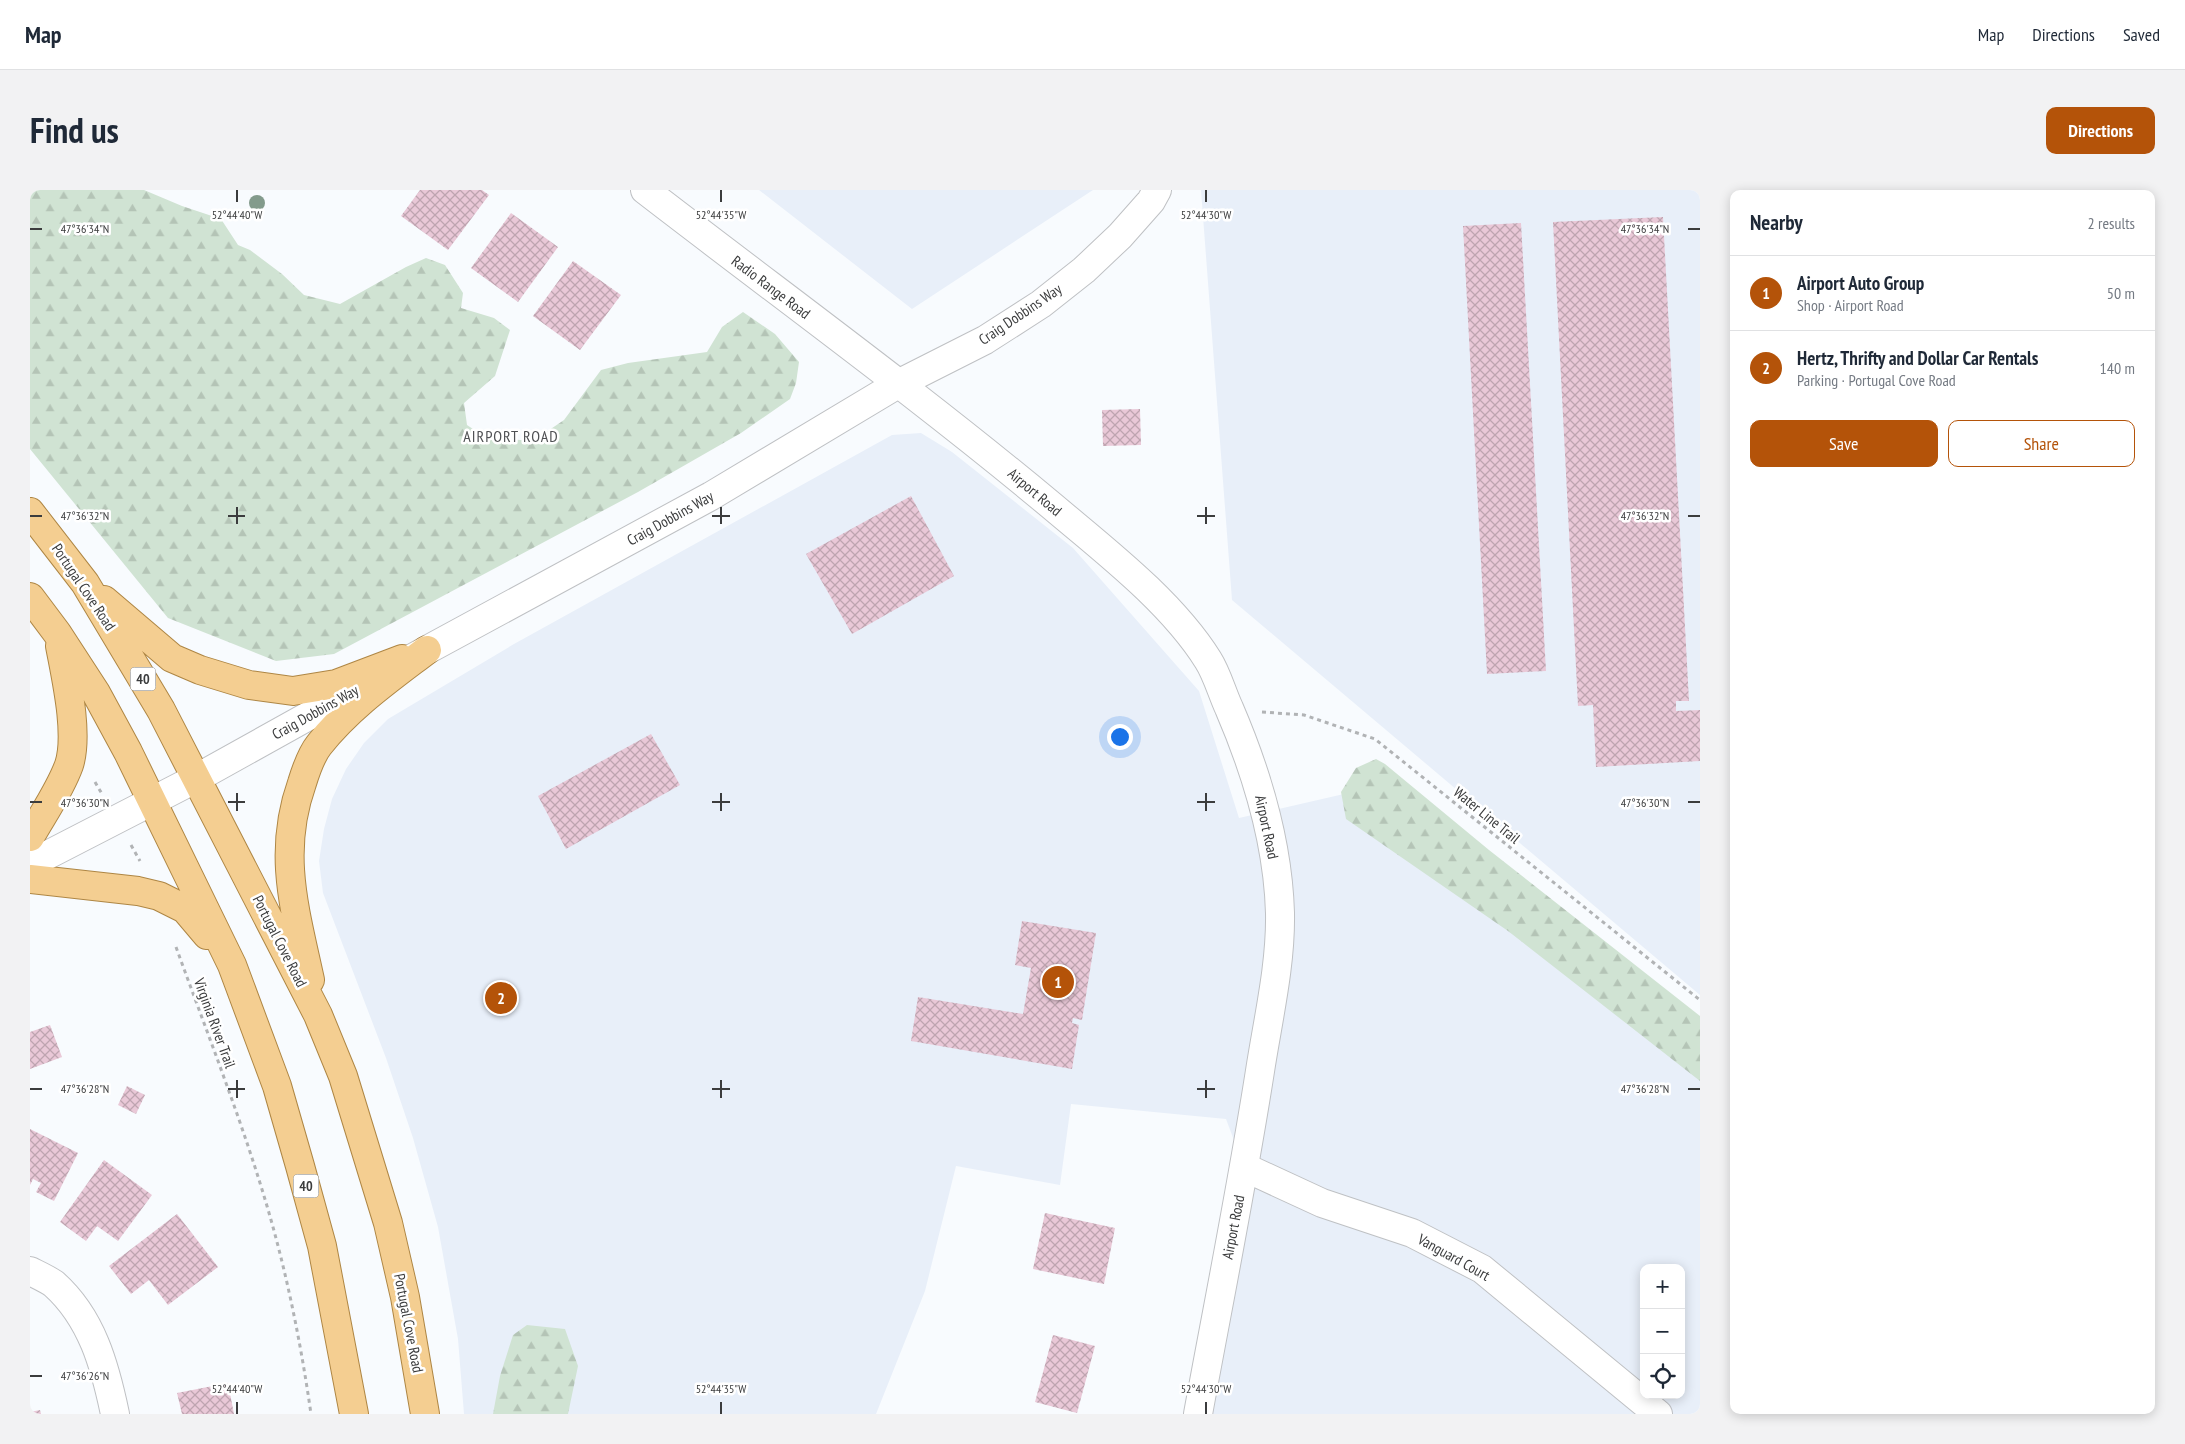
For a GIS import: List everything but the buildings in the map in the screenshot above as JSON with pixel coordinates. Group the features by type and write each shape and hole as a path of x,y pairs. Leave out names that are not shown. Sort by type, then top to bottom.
{"main road":[{"name":"Portugal Cove Road","path":"30,512 85,583 161,710 318,1016 343,1076 388,1223 405,1297 425,1414"},
{"path":"85,583 172,658 200,670 249,685 293,691 336,684 427,650"},
{"name":"40","path":"30,597 57,633 96,693 128,752 232,965 277,1086 322,1246 354,1414"},
{"path":"30,837 69,764 71,741 70,706 57,633"},
{"path":"318,1016 290,886 290,838 294,804 318,746 355,706 427,650"},
{"path":"30,879 138,891 159,896 185,909 232,965"}],"street":[{"name":"Radio Range Road","path":"645,190 898,384"},
{"name":"Craig Dobbins Way","path":"30,864 197,778 427,650 711,496 898,384 985,340 1041,304 1084,270 1120,236 1151,201 1157,190"},
{"name":"Airport Road","path":"898,384 1014,475 1139,582 1173,616 1209,661 1250,759 1264,803 1277,874 1280,915 1278,948 1244,1167 1198,1414"},
{"name":"Vanguard Court","path":"1244,1167 1322,1203 1412,1233 1482,1269 1658,1414"},
{"path":"30,1271 52,1283 74,1306 93,1335 108,1380 114,1414"}],"path":[{"name":"Water Line Trail","path":"1232,714 1268,712 1304,715 1340,726 1375,740 1700,1000"},
{"path":"94,780 159,896"},
{"name":"Virginia River Trail","path":"173,939 249,1149 267,1206 287,1282 311,1414"}],"shaded area":[{"path":"759,190 1093,190 912,309"},
{"path":"1201,190 1700,190 1700,995 1232,600"},
{"path":"921,433 952,452 1073,548 1199,691 1239,818 1383,785 1700,1056 1700,1414 1198,1414 1244,1167 1226,1119 1071,1104 1060,1185 956,1166 925,1291 876,1414 464,1414 458,1339 438,1227 413,1138 386,1058 323,893 319,861 324,829 332,799 346,769 364,743 388,719 514,644 892,435"}],"green space":[{"path":"30,190 144,190 182,206 221,219 238,245 250,250 282,274 304,295 340,304 426,258 445,265 463,293 461,308 494,318 510,330 495,376 464,403 467,425 485,437 533,441 564,420 601,370 628,363 707,352 722,327 743,312 775,334 799,362 796,383 790,399 741,433 638,492 334,654 276,661 168,618 30,449"},
{"path":"1376,759 1385,764 1489,850 1700,1016 1700,1081 1508,931 1346,819 1341,792 1356,768"},
{"path":"527,1325 565,1329 578,1366 568,1414 493,1414 500,1376 513,1335"}],"place":[{"name":"Airport Auto Group","path":"1058,982"},
{"name":"Hertz, Thrifty and Dollar Car Rentals","path":"501,998"}],"district":[{"name":"AIRPORT ROAD","path":"511,436"}]}
